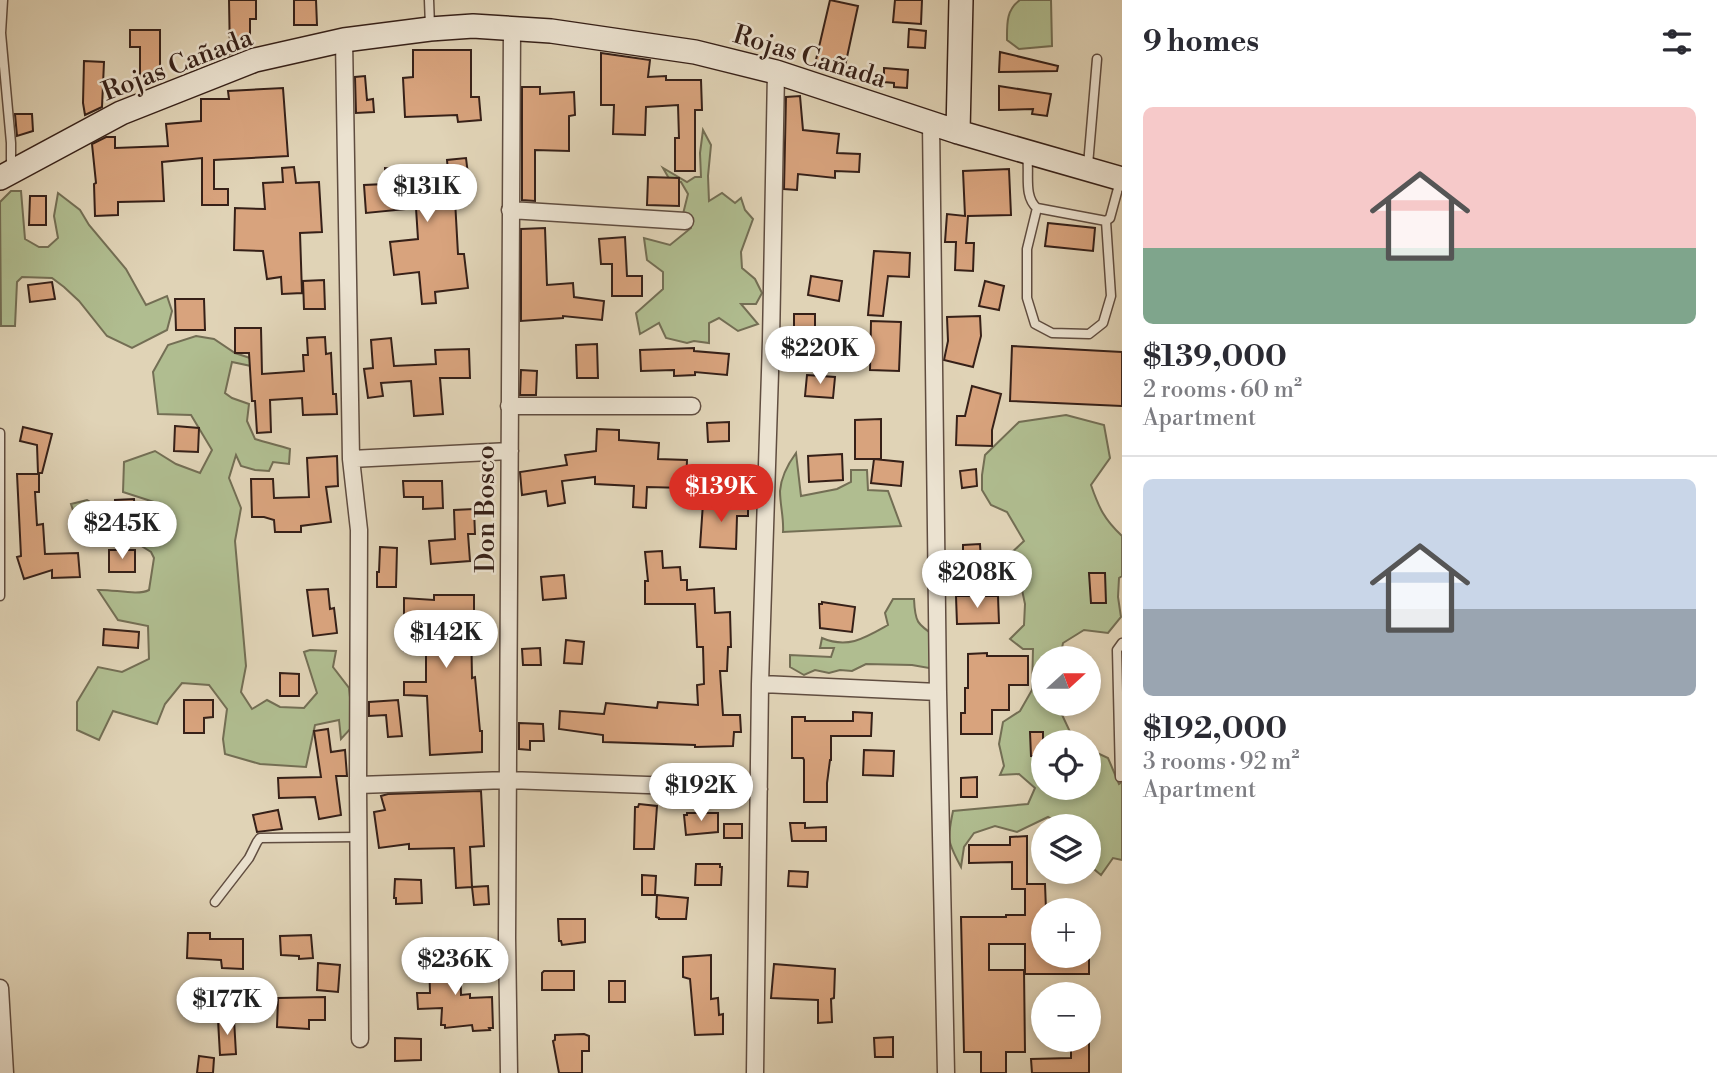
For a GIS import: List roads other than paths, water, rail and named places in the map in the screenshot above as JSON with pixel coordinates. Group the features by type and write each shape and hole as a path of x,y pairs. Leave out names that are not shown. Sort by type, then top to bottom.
{"main road":[{"path":"958,132 961,0"},
{"name":"Rojas Cañada","path":"6,174 121,113 255,60 344,40 473,26 551,31 695,52 776,72 958,132 1121,178"}],"street":[{"name":"Don Bosco","path":"509,1073 507,938 512,29"},
{"path":"344,40 351,459 359,530 360,1039"},
{"path":"755,1073 760,684 776,72"},
{"path":"931,122 946,1073"},
{"path":"510,210 685,221"},
{"path":"509,406 692,407"},
{"path":"351,459 510,451"},
{"path":"760,684 938,692"},
{"path":"358,785 509,780 760,789"},
{"path":"0,988 5,1073"}],"lane":[{"path":"3,0 1,33 11,143 6,174"},
{"path":"429,0 430,29"},
{"path":"1087,168 1097,59"},
{"path":"1027,152 1028,197 1031,204 1037,208 1106,221"},
{"path":"1106,221 1110,218 1121,178"},
{"path":"1037,208 1027,250 1027,298 1035,324 1052,333 1089,334 1102,323 1111,296 1106,221"},
{"path":"0,433 0,596"},
{"path":"1120,777 1117,650 1122,643"},
{"path":"215,902 249,858 260,838 358,837"}]}
